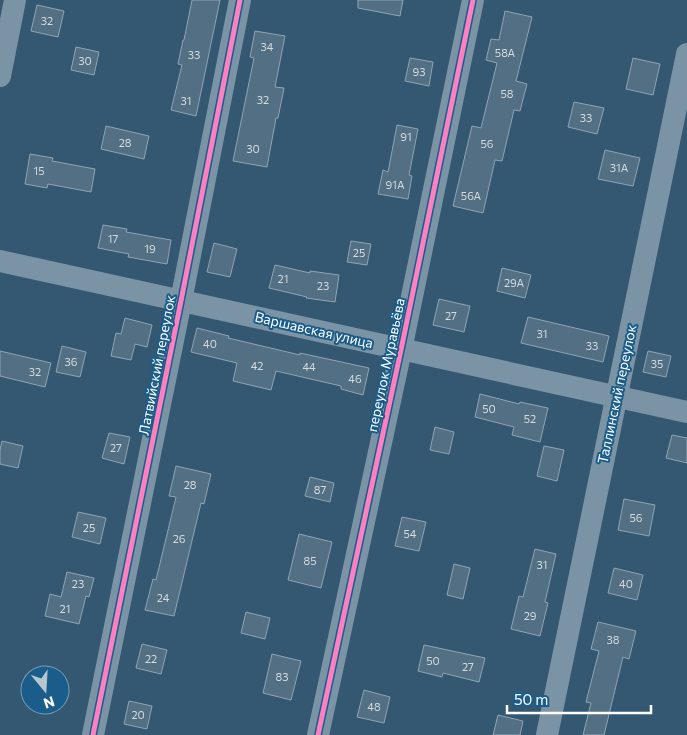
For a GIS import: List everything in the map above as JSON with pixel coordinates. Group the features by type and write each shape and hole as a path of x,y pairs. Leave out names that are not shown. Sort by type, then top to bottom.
{"street":[{"name":"Латвийский переулок","path":"94,735 182,301 240,0"},
{"name":"переулок Муравьёва","path":"318,735 401,350 473,0"},
{"path":"0,76 10,4"},
{"name":"Таллинский переулок","path":"547,735 687,54"},
{"name":"Варшавская улица","path":"0,261 616,398 687,412"}],"building":[{"path":"192,0 220,0 196,116 171,110 182,65 178,64"},
{"path":"358,0 403,0 400,16 358,8"},
{"path":"37,5 64,11 58,37 31,31"},
{"path":"505,11 532,17 516,81 527,84 520,111 514,110 502,161 495,160 483,213 453,206 472,126 481,128 497,63 486,60 491,39 499,40"},
{"path":"255,31 285,36 275,87 284,88 278,118 276,118 267,167 233,161 254,58 250,57"},
{"path":"76,47 99,52 94,75 71,70"},
{"path":"410,58 433,62 429,86 405,81"},
{"path":"633,58 660,64 653,95 626,89"},
{"path":"574,102 604,108 597,134 568,127"},
{"path":"397,125 418,129 409,175 412,176 408,199 378,194 383,170 388,172"},
{"path":"106,126 149,136 144,159 101,149"},
{"path":"605,150 640,158 633,186 598,179"},
{"path":"30,154 53,158 52,161 95,169 91,192 48,184 47,188 25,184"},
{"path":"103,225 127,229 126,232 171,240 167,264 128,257 129,254 98,248"},
{"path":"351,241 371,244 367,265 347,262"},
{"path":"214,243 237,249 230,277 207,272"},
{"path":"275,265 310,273 310,271 339,275 335,302 306,298 269,288"},
{"path":"502,268 531,275 525,298 497,291"},
{"path":"439,299 470,306 464,332 433,325"},
{"path":"528,317 609,336 603,362 521,343"},
{"path":"125,318 152,325 147,347 135,344 131,360 111,356 116,333 121,334"},
{"path":"197,328 229,336 228,338 300,355 300,353 369,368 363,395 341,389 341,386 276,371 271,390 233,381 237,363 191,352"},
{"path":"62,346 86,352 80,377 56,372"},
{"path":"0,351 51,363 45,387 0,376"},
{"path":"648,351 671,356 666,377 643,372"},
{"path":"480,394 519,404 520,402 548,408 540,442 512,435 514,427 475,417"},
{"path":"435,427 454,432 449,454 430,450"},
{"path":"109,433 130,437 124,464 102,458"},
{"path":"672,435 687,438 687,463 666,458"},
{"path":"2,441 23,446 18,468 0,464"},
{"path":"544,446 564,450 557,481 537,476"},
{"path":"176,466 211,474 204,504 201,503 174,616 145,610 153,579 156,580 176,497 169,496"},
{"path":"310,477 334,483 330,502 305,496"},
{"path":"624,499 655,505 649,536 618,530"},
{"path":"78,512 106,518 100,544 72,537"},
{"path":"402,517 426,522 419,551 395,546"},
{"path":"299,534 332,542 321,588 288,580"},
{"path":"535,549 556,554 545,602 548,603 540,636 511,629 519,596 523,597"},
{"path":"454,564 470,568 463,599 447,595"},
{"path":"614,568 643,575 637,600 608,593"},
{"path":"67,572 94,578 89,597 86,596 79,624 45,616 50,594 61,597"},
{"path":"246,612 270,618 265,639 241,633"},
{"path":"598,622 636,631 629,659 623,657 604,735 583,735 591,703 586,702 599,651 591,649"},
{"path":"142,644 167,650 161,674 136,668"},
{"path":"424,645 485,658 479,682 443,673 442,677 418,671"},
{"path":"272,654 301,661 291,700 263,693"},
{"path":"364,690 390,697 384,723 357,717"},
{"path":"129,701 152,706 147,729 124,724"},
{"path":"498,715 523,721 520,735 493,735"}],"cycle path":[{"path":"93,735 240,0"},
{"path":"318,735 401,350 473,0"}]}
